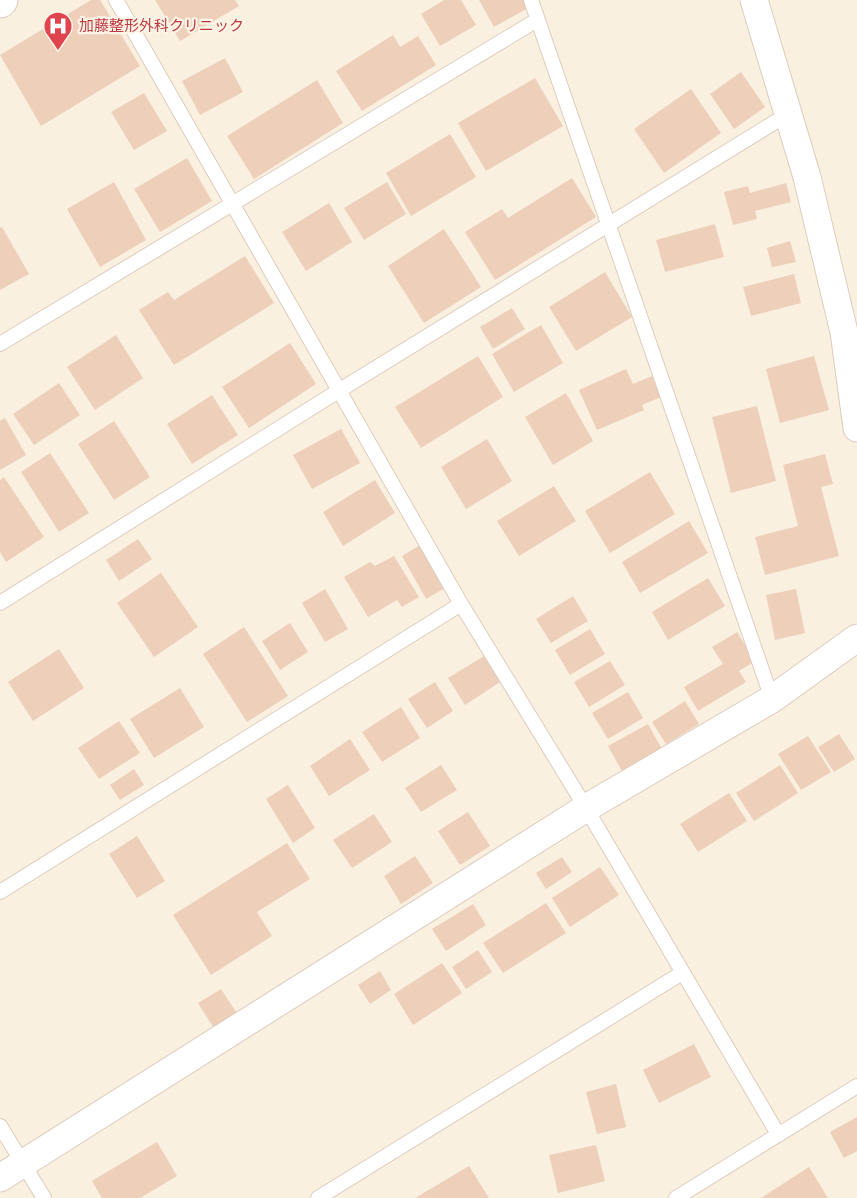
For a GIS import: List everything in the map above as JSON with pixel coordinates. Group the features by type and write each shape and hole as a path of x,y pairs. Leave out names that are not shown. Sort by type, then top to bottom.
{"street":[{"path":"754,0 807,177 844,332 857,428"},
{"path":"0,1178 586,808 772,699 857,638"}],"lane":[{"path":"116,0 461,604 586,808 778,1134"},
{"path":"531,0 772,699"},
{"path":"0,345 537,20"},
{"path":"0,603 788,114"},
{"path":"0,892 461,604"},
{"path":"318,1198 682,973"},
{"path":"676,1198 857,1086"},
{"path":"0,1126 45,1198"}],"building":[{"path":"91,0 100,0 140,66 41,126 0,55"},
{"path":"155,0 235,0 239,6 180,41"},
{"path":"444,0 461,0 476,25 440,46 421,14"},
{"path":"479,0 524,0 528,8 494,27"},
{"path":"393,35 400,47 418,36 436,65 362,111 336,71"},
{"path":"225,58 243,92 200,115 182,81"},
{"path":"741,72 765,107 734,129 710,94"},
{"path":"535,78 563,126 486,171 458,123"},
{"path":"317,80 343,123 254,179 227,136"},
{"path":"691,89 721,133 664,173 634,129"},
{"path":"144,93 167,131 134,150 111,112"},
{"path":"450,134 476,177 411,216 386,173"},
{"path":"187,158 212,201 160,232 134,189"},
{"path":"572,178 596,217 495,280 465,232 502,209 508,218"},
{"path":"114,182 146,240 100,267 67,209"},
{"path":"387,182 406,214 364,240 344,208"},
{"path":"786,183 791,202 755,211 757,219 733,225 724,192 748,186 750,193"},
{"path":"329,203 352,242 306,271 282,232"},
{"path":"715,224 724,257 665,272 656,240"},
{"path":"2,227 29,274 0,290 0,228"},
{"path":"444,229 481,287 424,323 388,266"},
{"path":"790,241 796,262 772,267 767,248"},
{"path":"245,256 274,303 174,365 139,310 168,292 174,300"},
{"path":"605,272 632,317 576,351 549,307"},
{"path":"794,274 801,303 751,316 743,287"},
{"path":"512,308 525,329 493,349 480,327"},
{"path":"541,325 563,363 514,392 492,354"},
{"path":"116,335 143,378 95,410 67,367"},
{"path":"290,343 316,384 249,428 222,387"},
{"path":"478,356 503,397 421,448 395,407"},
{"path":"814,356 829,410 780,423 766,369"},
{"path":"626,369 633,384 652,376 661,397 642,405 644,410 597,430 579,390"},
{"path":"59,383 80,415 34,445 13,414"},
{"path":"566,393 593,441 553,465 525,417"},
{"path":"212,395 238,435 192,464 167,424"},
{"path":"757,406 776,481 731,493 712,417"},
{"path":"5,418 26,455 0,470 0,421"},
{"path":"114,421 150,477 114,500 78,444"},
{"path":"341,429 360,463 312,489 293,455"},
{"path":"487,439 512,481 466,509 441,467"},
{"path":"50,453 89,513 59,532 21,472"},
{"path":"825,454 833,484 821,487 839,556 765,575 755,537 798,526 783,465"},
{"path":"650,472 675,514 610,553 585,511"},
{"path":"4,477 44,537 6,562 0,552 0,480"},
{"path":"375,480 395,513 343,546 323,512"},
{"path":"554,486 576,521 519,556 497,521"},
{"path":"689,521 708,553 640,593 622,562"},
{"path":"138,539 152,559 119,581 106,560"},
{"path":"420,545 445,588 426,599 402,556"},
{"path":"394,556 419,597 402,607 397,600 368,617 344,577 370,562 375,566"},
{"path":"161,573 198,627 154,657 117,603"},
{"path":"708,578 725,606 668,640 652,612"},
{"path":"325,589 348,629 325,642 302,603"},
{"path":"796,589 805,633 775,640 766,595"},
{"path":"573,596 588,621 551,643 536,619"},
{"path":"290,623 308,652 280,670 262,641"},
{"path":"244,627 288,696 247,722 203,654"},
{"path":"590,629 605,654 570,675 555,650"},
{"path":"737,632 755,661 739,671 746,682 698,711 684,687 723,664 712,647"},
{"path":"59,649 84,688 33,721 8,682"},
{"path":"484,656 500,682 465,705 448,678"},
{"path":"610,661 625,685 589,707 574,682"},
{"path":"435,682 453,711 427,728 408,699"},
{"path":"180,688 204,727 154,758 130,719"},
{"path":"628,692 643,718 608,739 592,713"},
{"path":"685,701 699,724 666,744 652,722"},
{"path":"401,707 420,738 382,762 362,732"},
{"path":"119,721 140,753 99,779 78,748"},
{"path":"648,724 663,751 623,773 608,746"},
{"path":"839,734 855,759 834,772 818,747"},
{"path":"808,736 831,772 801,790 778,754"},
{"path":"350,739 370,770 329,796 310,766"},
{"path":"441,765 457,790 421,812 405,788"},
{"path":"780,765 798,793 754,821 736,793"},
{"path":"134,769 144,785 120,800 110,785"},
{"path":"288,785 315,828 293,843 266,799"},
{"path":"729,793 747,821 698,852 680,824"},
{"path":"468,812 490,846 460,865 438,831"},
{"path":"374,814 392,842 352,868 333,840"},
{"path":"137,836 165,881 137,898 109,854"},
{"path":"287,843 310,879 257,912 272,936 211,975 173,915"},
{"path":"415,856 433,883 401,904 384,876"},
{"path":"562,857 572,872 546,889 536,873"},
{"path":"600,867 619,895 570,927 552,898"},
{"path":"546,903 566,933 503,973 483,943"},
{"path":"473,904 486,925 446,951 432,929"},
{"path":"478,950 492,972 466,989 452,967"},
{"path":"442,963 462,993 413,1025 394,994"},
{"path":"380,971 391,990 370,1004 358,985"},
{"path":"221,989 238,1015 215,1030 198,1003"},
{"path":"694,1044 711,1077 659,1103 643,1070"},
{"path":"616,1084 626,1127 597,1134 586,1092"},
{"path":"857,1117 857,1151 844,1158 830,1132"},
{"path":"157,1142 177,1176 140,1198 102,1198 92,1181"},
{"path":"596,1145 605,1181 558,1193 549,1155"},
{"path":"469,1166 489,1198 415,1198"},
{"path":"809,1167 828,1198 761,1198"}],"place":[{"name":"加藤整形外科クリニック","path":"58,52"}]}
